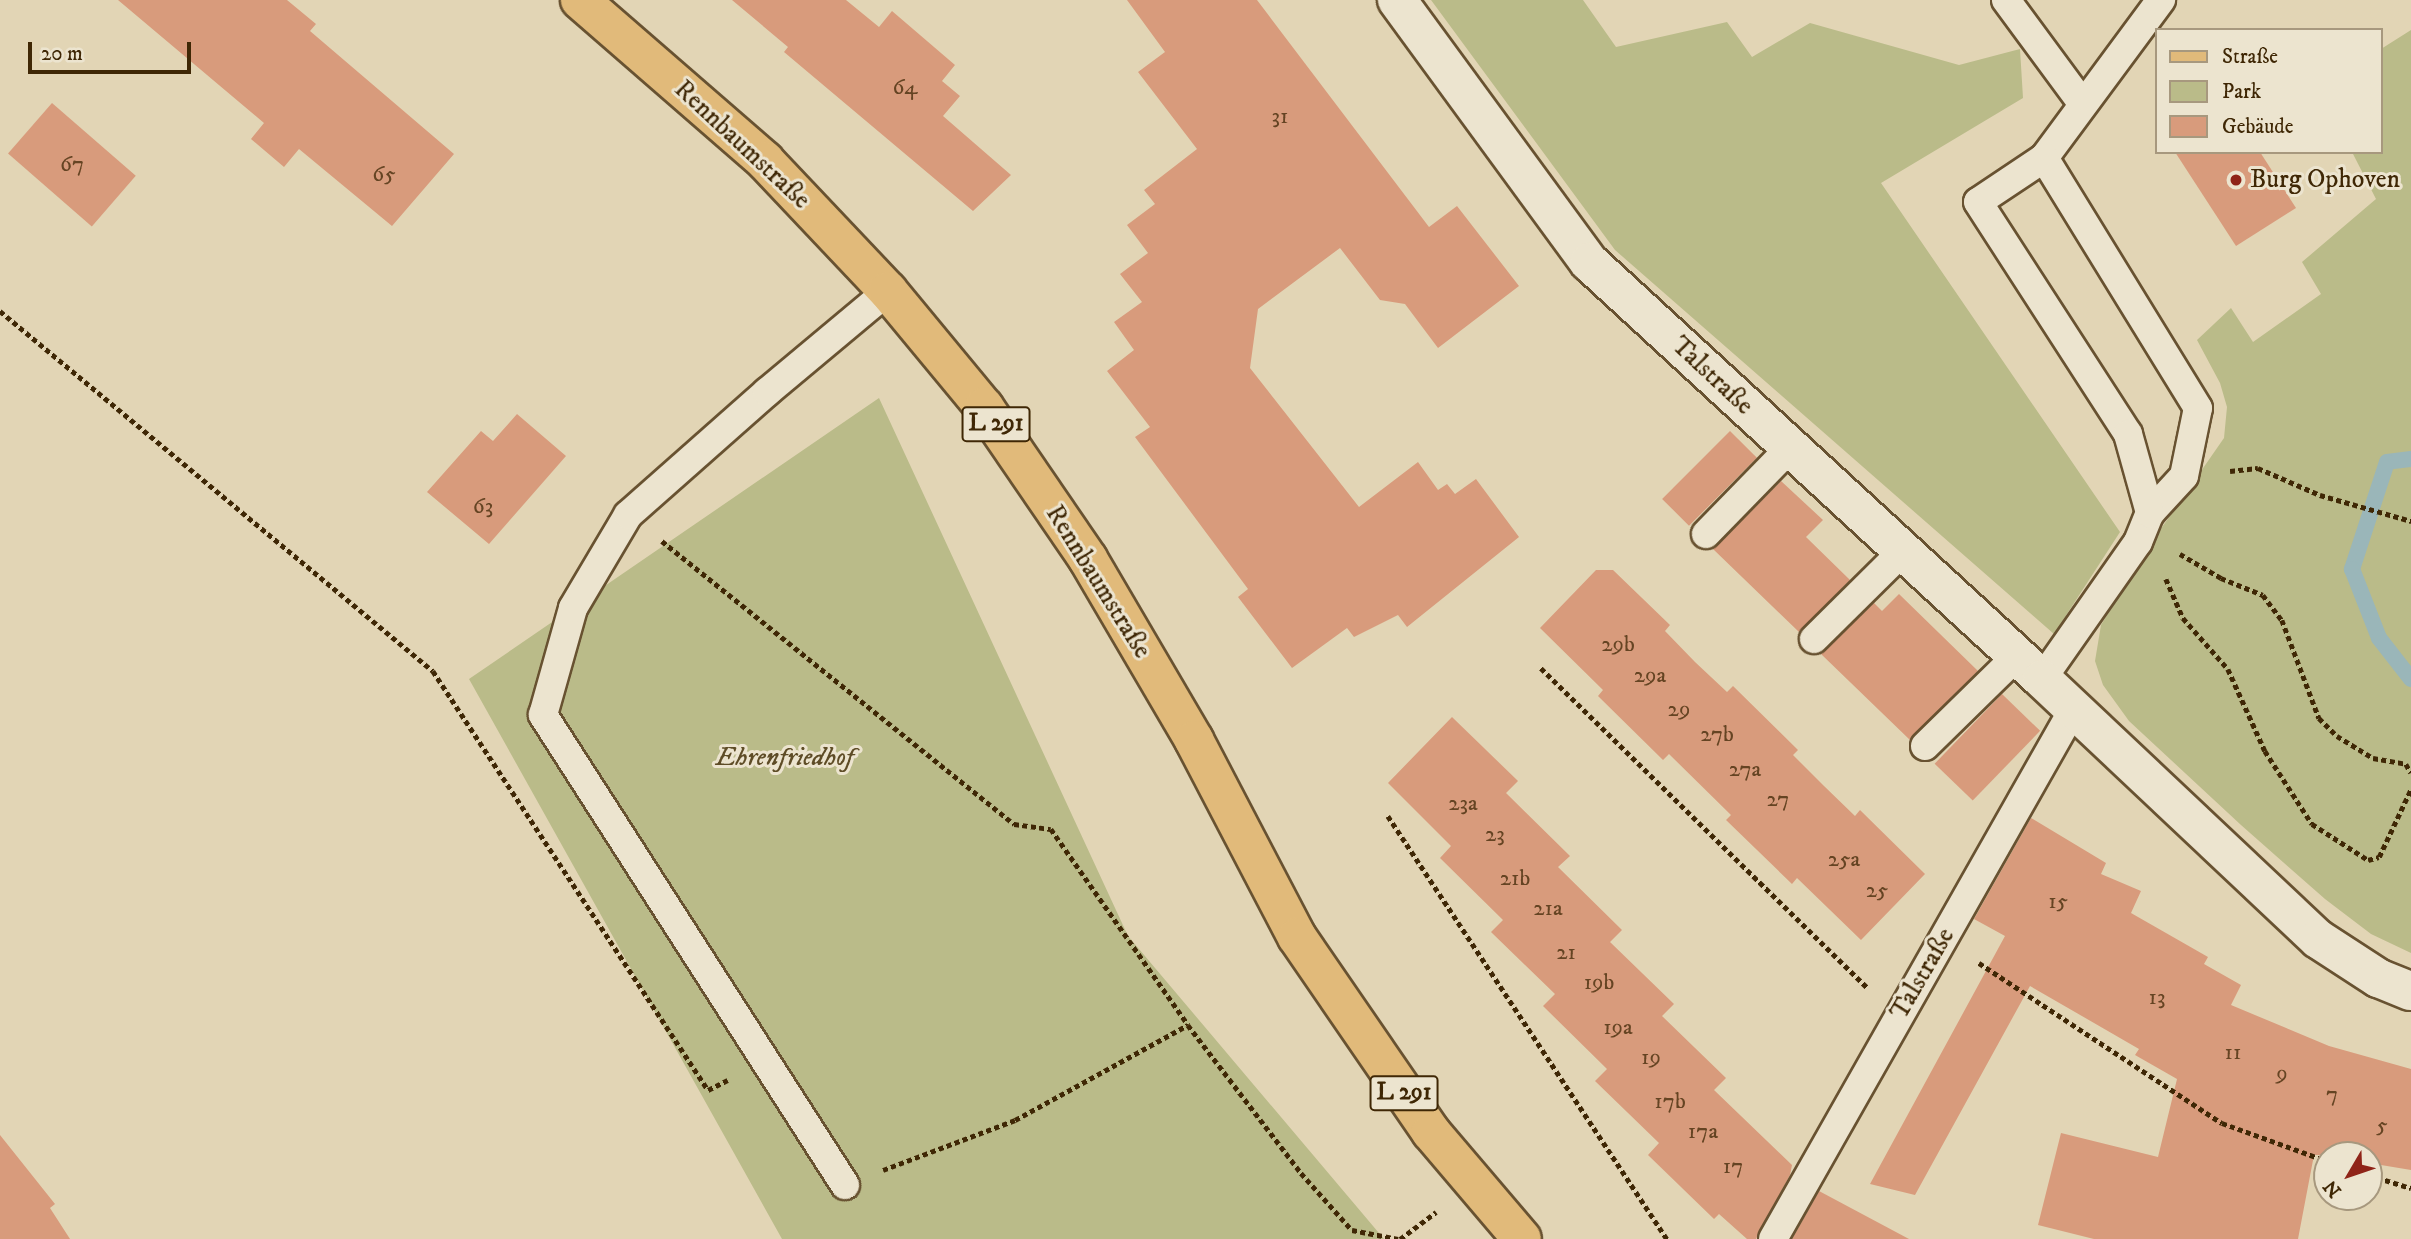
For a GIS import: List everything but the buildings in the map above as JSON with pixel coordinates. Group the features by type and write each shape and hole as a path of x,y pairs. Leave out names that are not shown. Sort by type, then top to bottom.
{"main road":[{"name":"Rennbaumstraße","path":"580,0 765,161 888,291 984,407 1088,559 1194,740 1297,937 1431,1132 1522,1239"}],"street":[{"name":"Talstraße","path":"1397,0 1588,262 2030,668 2318,939 2378,978 2411,991"}],"lane":[{"path":"2006,0 2082,103"},
{"path":"2150,513 2128,434 1978,202 2044,158 2082,103 2161,0"},
{"path":"1925,746 2030,668 2138,542 2150,513 2184,476 2198,408 2044,158"},
{"path":"845,1185 542,715 573,608 628,515 767,392 888,291"},
{"path":"1706,534 1790,447"},
{"path":"1814,639 1903,551"},
{"name":"Talstraße","path":"1773,1239 2073,710"}],"path":[{"path":"0,311 433,671 708,1090 767,1062"},
{"path":"2184,476 2258,468 2320,495 2411,521"},
{"path":"628,515 1014,824 1051,829 1188,1025 1301,1173 1352,1230 1398,1239"},
{"path":"2176,552 2221,578 2263,595 2282,620 2319,719 2337,736 2373,758 2406,764 2411,773"},
{"path":"2163,574 2183,618 2228,669 2265,751 2312,824 2368,860 2379,857 2411,789"},
{"path":"1541,668 1899,1017"},
{"path":"1388,816 1667,1239"},
{"path":"1943,939 2222,1123 2313,1156"},
{"path":"845,1185 1015,1119 1188,1025"},
{"path":"2383,1179 2411,1188"}],"green space":[{"path":"1431,0 1583,0 1616,47 1727,22 1752,57 1810,23 1959,65 2020,49 2023,98 1881,183 2120,532 2054,634 1615,250"},
{"path":"2411,30 2411,953 2371,934 2325,899 2241,825 2129,721 2103,685 2095,661 2101,625 2158,533 2224,438 2227,407 2220,383 2197,340 2231,308 2253,342 2321,294 2302,262 2376,199 2353,154 2383,154 2383,48"},
{"name":"Ehrenfriedhof","path":"879,398 1128,936 1384,1239 782,1239 469,679"}],"waterway":[{"path":"2411,459 2387,462 2352,569 2379,638 2411,679"}],"place":[{"name":"Burg Ophoven","path":"2236,180"}]}
